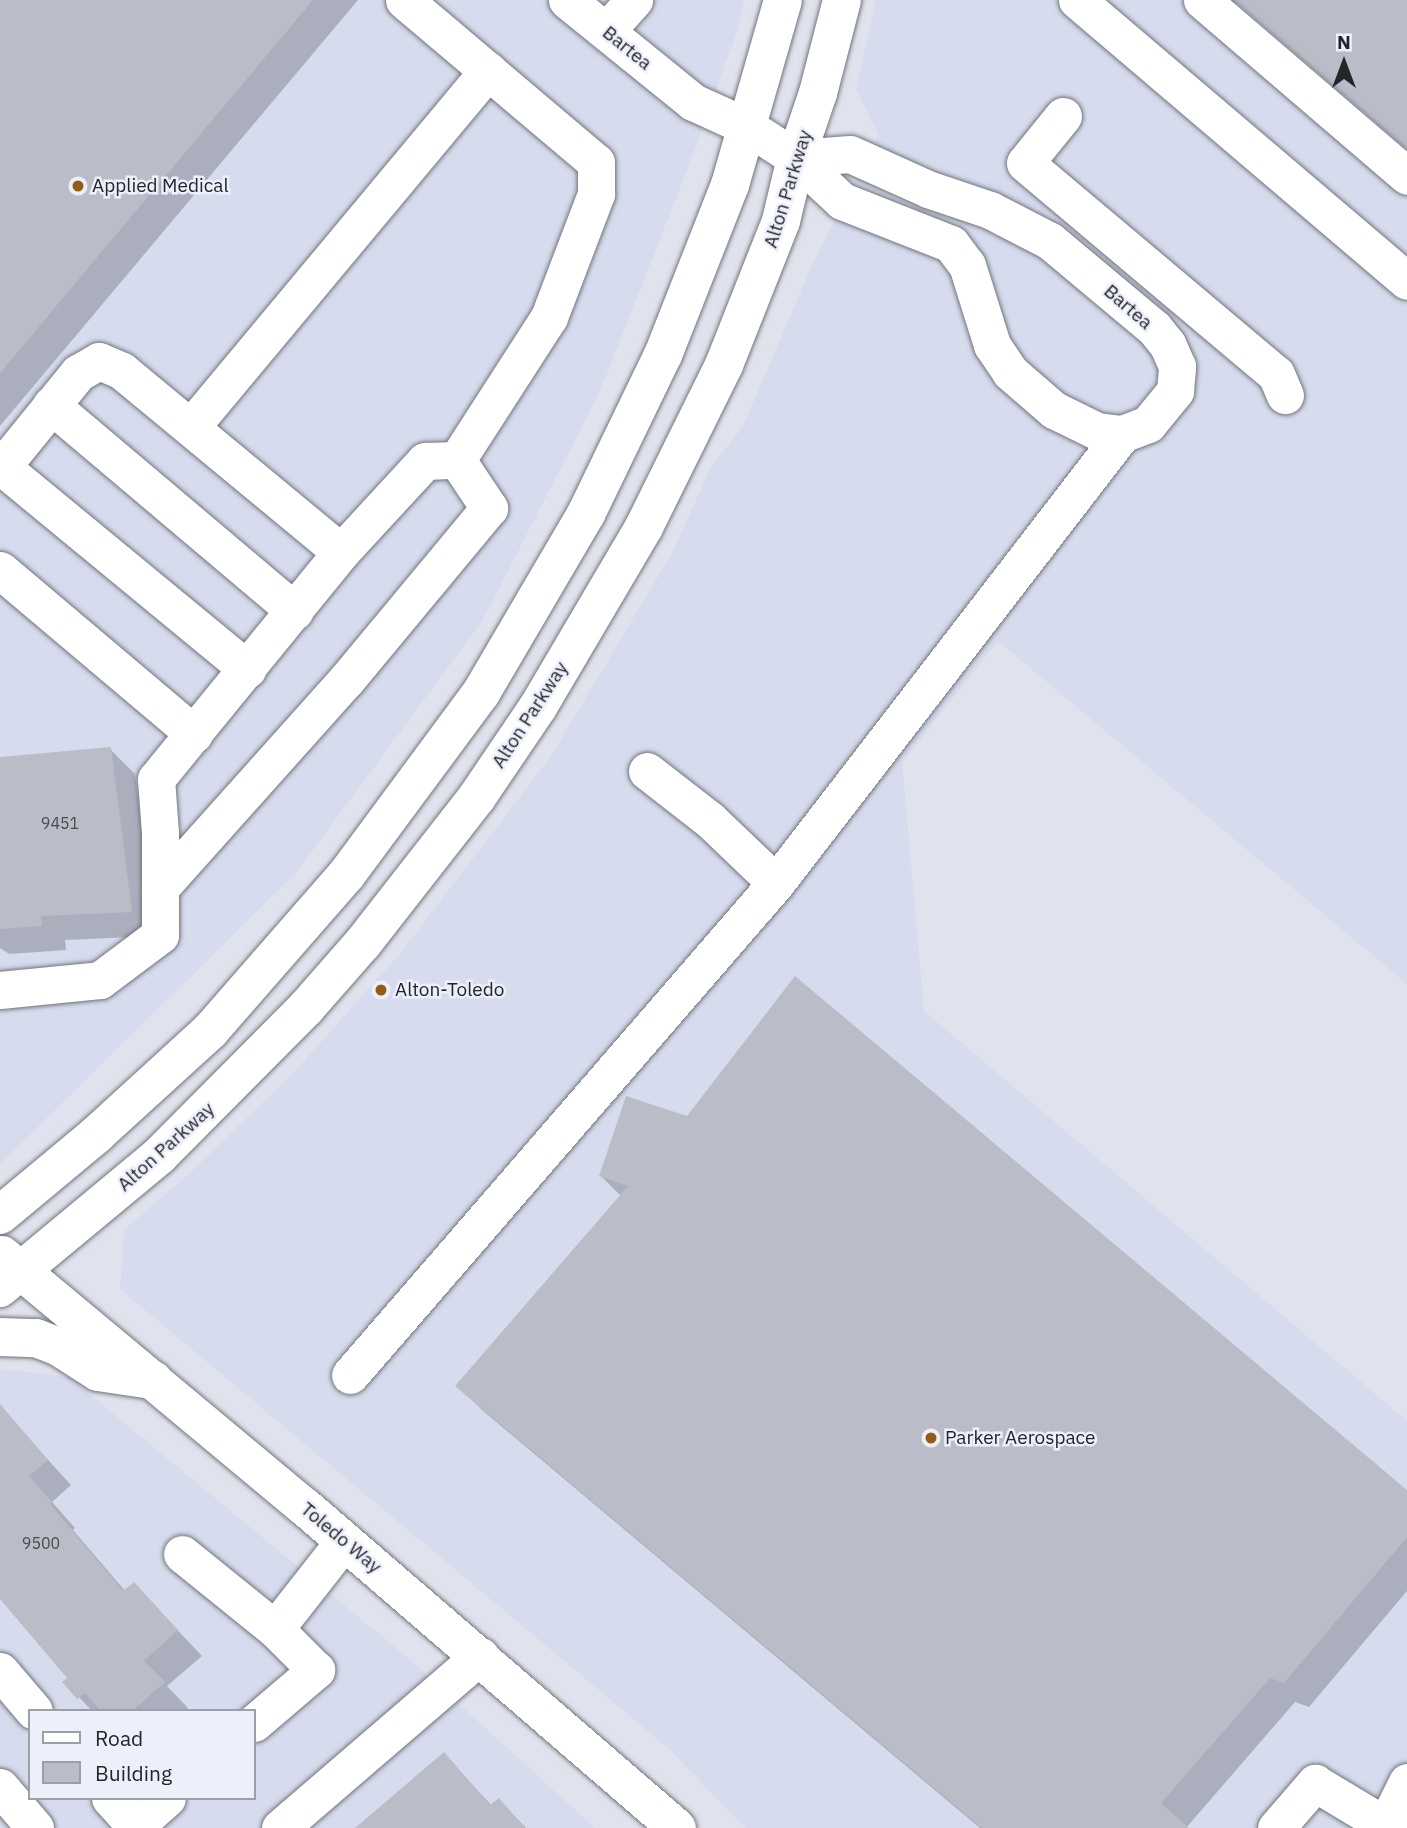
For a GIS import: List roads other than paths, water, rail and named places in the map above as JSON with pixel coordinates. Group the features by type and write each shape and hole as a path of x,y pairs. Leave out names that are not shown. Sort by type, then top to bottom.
{"main road":[{"path":"0,1215 96,1135 210,1031 322,905 451,736 556,569 611,466 663,355 730,185 783,0"},
{"name":"Alton Parkway","path":"7,1271 160,1155 306,1008 363,943 477,797 538,708 669,480 723,365 776,233 796,158 818,93 842,0"},
{"name":"Toledo Way","path":"7,1271 153,1380 480,1656 677,1828"},
{"path":"0,1336 37,1338 59,1347 98,1372 153,1380"}],"street":[{"path":"404,0 596,162 596,194 549,317 457,460"},
{"name":"Bartea","path":"567,0 693,102 748,127 796,158 842,201 951,244 967,265 992,345 1010,372 1054,410 1097,431 1122,434 1148,424 1175,391 1177,366 1167,344 1154,328 1050,241 1018,222 928,189 850,154 796,158"},
{"path":"606,31 634,0"},
{"path":"1077,0 1407,281"},
{"path":"1202,0 1407,176"},
{"path":"191,427 488,71"},
{"path":"1063,116 1025,163 1276,374 1285,395"},
{"path":"247,668 1,468 51,405 78,373 99,361 122,370 341,552"},
{"path":"51,405 295,611"},
{"path":"350,1375 776,883 1122,434"},
{"path":"0,990 100,980 160,935 156,779 341,552 425,461 457,460"},
{"path":"160,888 346,680 489,508 457,460"},
{"path":"0,570 194,734"},
{"path":"647,771 710,820 776,883"},
{"path":"275,1629 344,1541"},
{"path":"182,1554 275,1629 316,1670 256,1721"},
{"path":"279,1828 480,1656"},
{"path":"0,1671 32,1709"},
{"path":"1276,1828 1315,1783 1388,1826 1407,1782"},
{"path":"0,1787 35,1828"},
{"path":"112,1800 134,1827 165,1800"}],"place":[{"name":"Applied Medical","path":"78,186"},
{"name":"Alton-Toledo","path":"381,990"},
{"name":"Parker Aerospace","path":"931,1438"}]}
